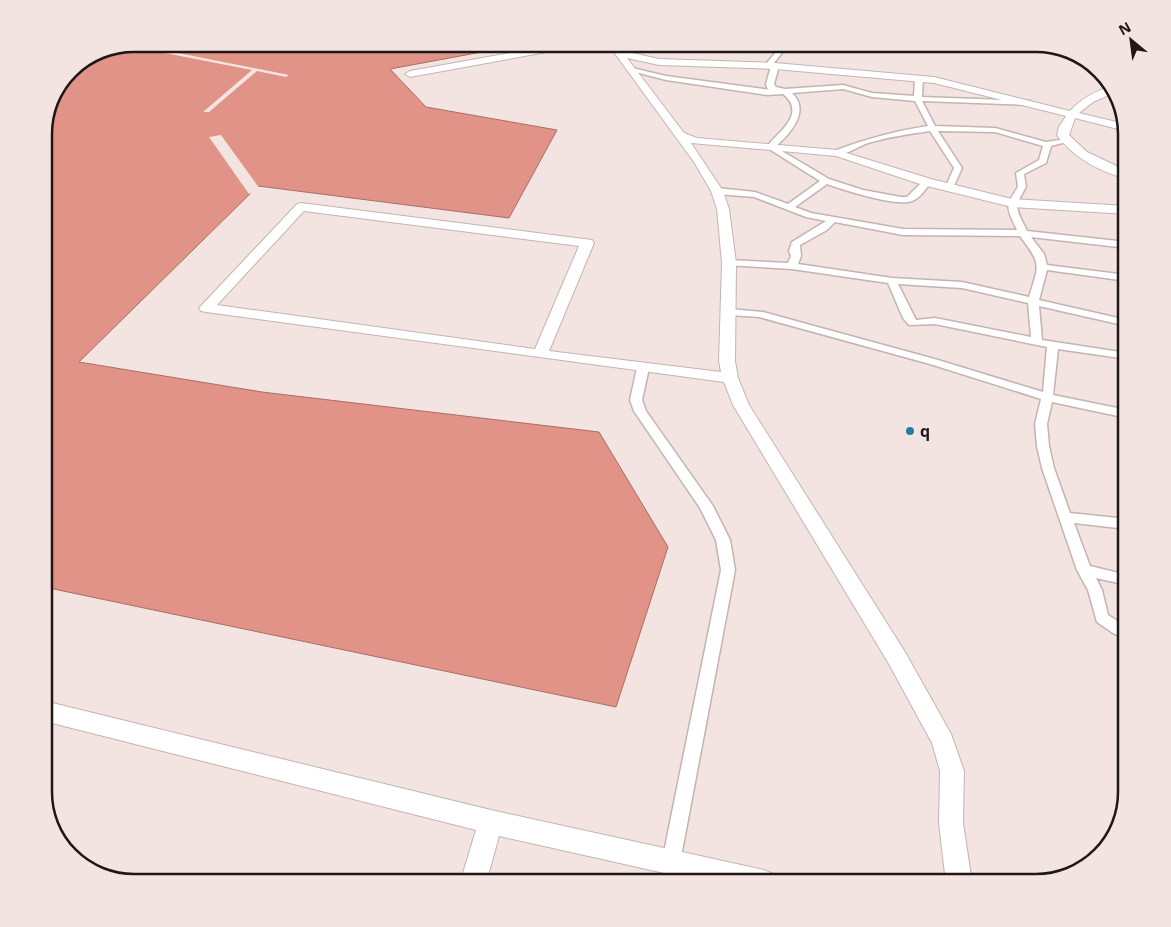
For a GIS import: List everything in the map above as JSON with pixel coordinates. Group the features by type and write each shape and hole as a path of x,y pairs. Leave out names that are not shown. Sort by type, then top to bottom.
{"street":[{"path":"410,74 530,52"},
{"path":"618,52 650,98 681,136 717,191 723,208 729,263 727,362 730,378 741,405 897,658 943,741 952,771 951,823 958,874"},
{"path":"627,52 665,62 771,66 919,78 962,86 1118,126"},
{"path":"770,147 779,139 796,114 797,105 787,93 772,88 770,84 771,66 781,52"},
{"path":"632,70 666,78 749,92 787,93 843,87 882,96 918,100 1030,104"},
{"path":"919,78 918,100 932,128 958,168 949,188"},
{"path":"1106,91 1099,93 1070,115 1063,128 1062,135 1079,152 1118,171"},
{"path":"838,153 864,142 897,133 932,128 995,130 1047,145 1066,141"},
{"path":"681,136 696,141 838,153 927,182 1012,203 1118,209"},
{"path":"1037,341 1033,301 1043,267 1039,254 1023,233 1012,211 1012,203 1022,187 1020,173 1043,162 1047,145"},
{"path":"770,147 826,181 842,188 901,200 910,199 927,182"},
{"path":"788,208 826,181"},
{"path":"717,191 754,195 808,215 903,232 1023,233 1118,244"},
{"path":"540,354 587,243 301,207 206,308 491,348 730,378"},
{"path":"792,266 796,256 794,251 795,244 826,227 832,220"},
{"path":"729,263 792,266 892,281 962,285 1118,321"},
{"path":"1043,267 1118,277"},
{"path":"892,281 908,318 913,322 935,321 1037,341 1053,346 1118,355"},
{"path":"729,312 759,314 934,362 1047,396 1118,412"},
{"path":"1053,346 1047,396 1041,424 1043,446 1064,517 1084,570 1095,590 1102,618 1118,629"},
{"path":"644,368 636,400 640,411 706,506 724,540 728,570 671,862"},
{"path":"1064,517 1118,523"},
{"path":"1084,570 1118,578"},
{"path":"53,713 491,822 724,874"},
{"path":"476,874 491,822"}],"shaded area":[{"path":"135,52 482,52 390,69 426,107 557,130 509,218 258,186 79,362 262,392 599,432 668,547 616,707 53,589 53,129 55,113 61,98 69,85 81,73 108,57"}],"pier":[{"path":"160,52 173,52 289,75 286,77 257,71 209,112 203,112 252,70"},
{"path":"221,135 260,189 249,194 209,137"}],"place":[{"name":"q","path":"910,431"}]}
